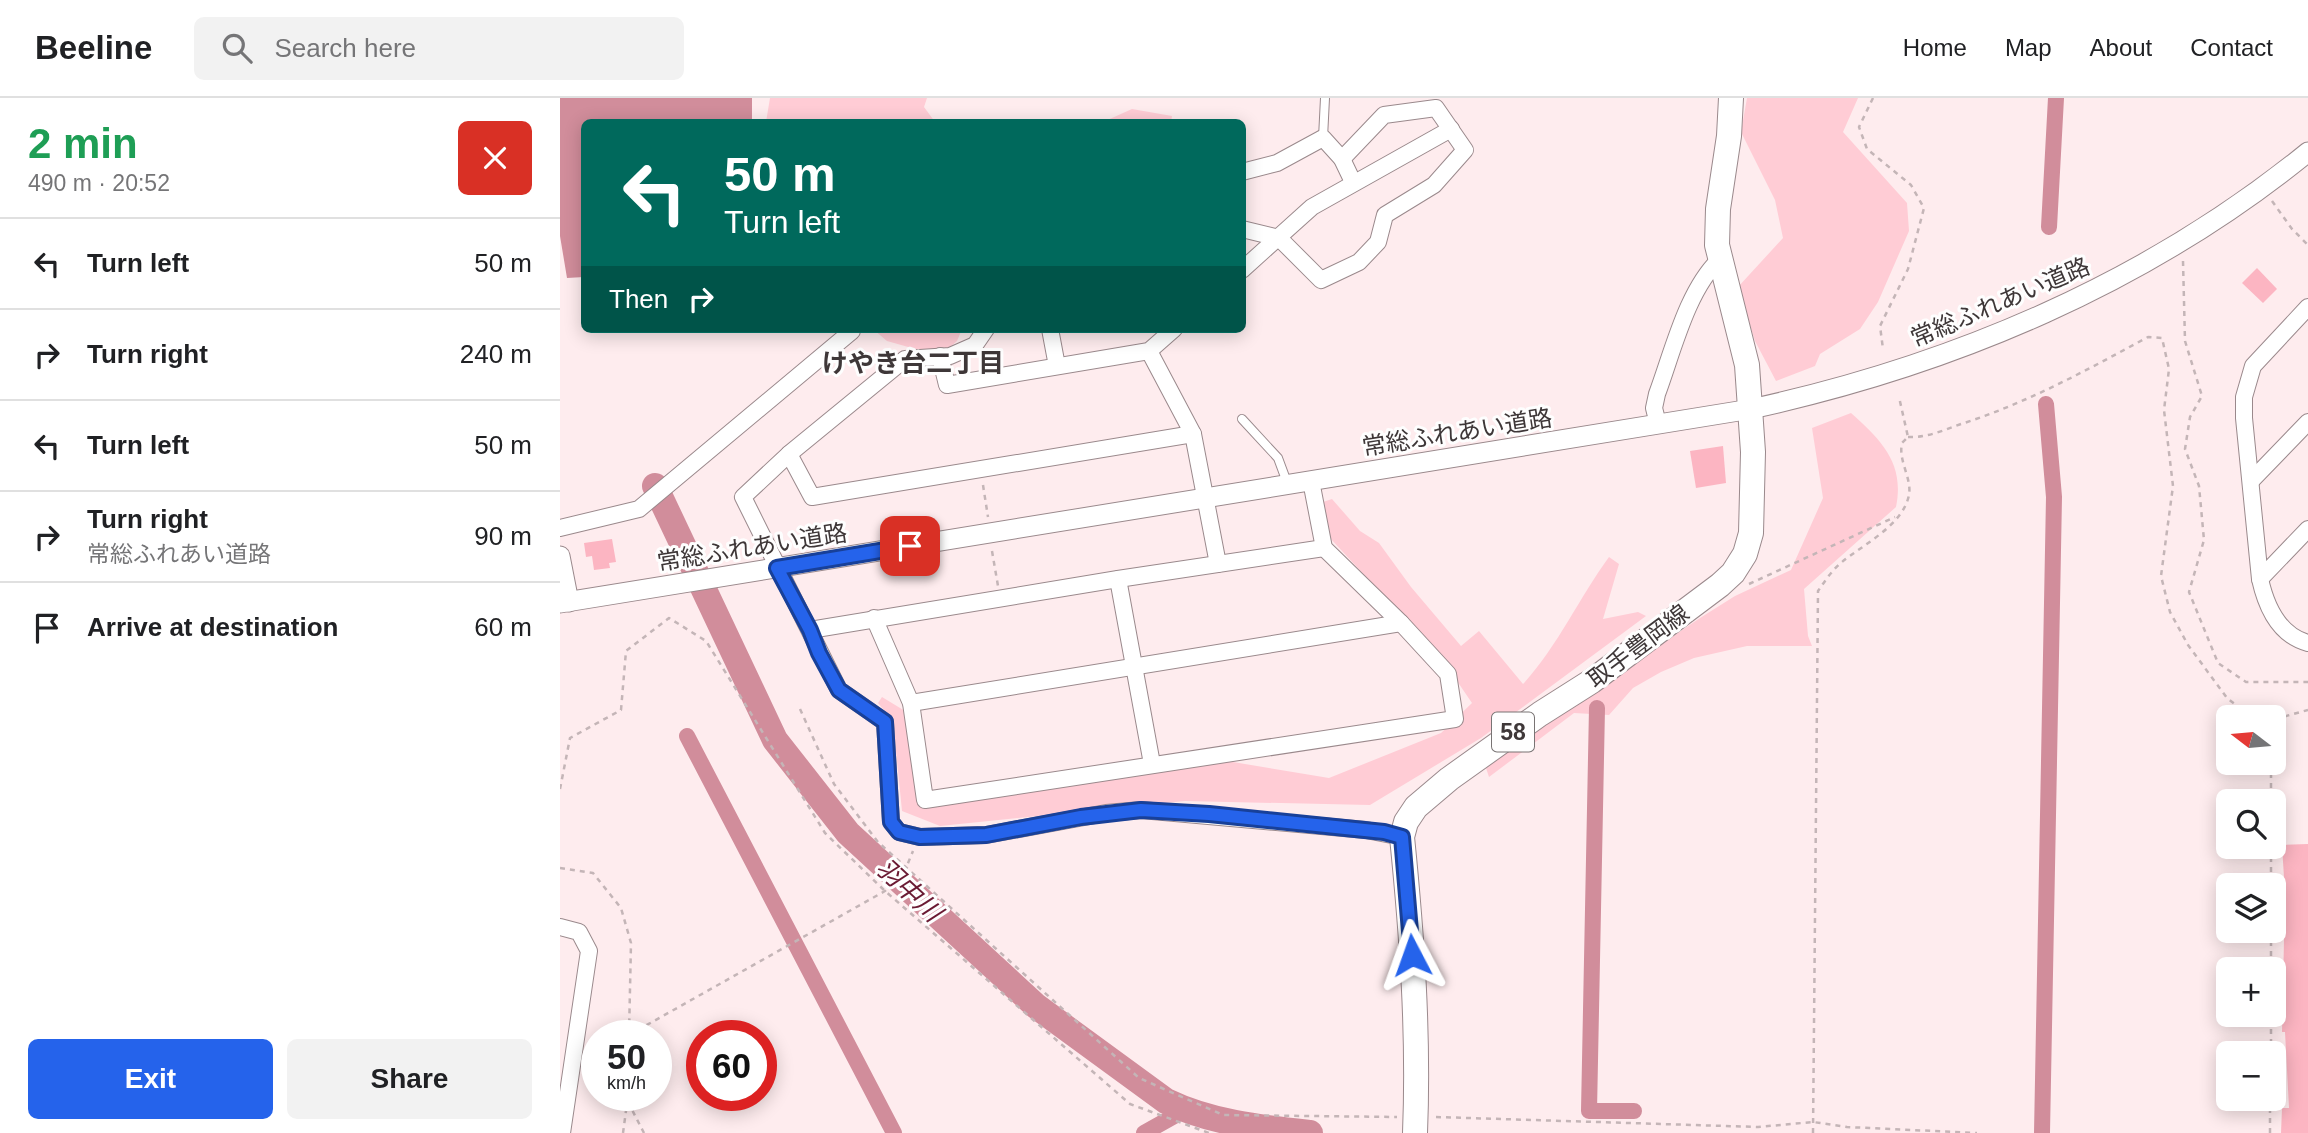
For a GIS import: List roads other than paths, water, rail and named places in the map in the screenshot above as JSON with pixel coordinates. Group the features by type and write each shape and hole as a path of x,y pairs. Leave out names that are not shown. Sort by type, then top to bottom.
{"main road":[{"name":"取手豊岡線","path":"1402,837 1406,822 1416,807 1449,779 1539,714 1592,681 1720,584 1733,573 1745,554 1751,533 1751,409 1747,365 1717,245 1718,209 1729,136 1731,98"},
{"path":"1402,837 1415,1020 1415,1124"}],"street":[{"path":"1246,230 1279,238 1321,280 1359,262 1378,242 1385,215 1434,185 1465,150 1436,108 1384,114 1342,159"},
{"path":"1246,267 1312,207 1451,129"},
{"path":"1246,171 1278,163 1324,138 1342,159 1353,182"},
{"name":"常総ふれあい道路","path":"564,602 1751,409 1859,383 1995,335 2098,288 2182,241 2308,152"},
{"path":"1658,424 1654,408 1693,297 1709,270 1720,259"},
{"path":"2306,639 2281,628 2266,603 2260,579 2244,418 2247,380 2253,366 2308,307"},
{"path":"560,528 639,509 850,333"},
{"path":"983,333 975,345 950,355 905,359 789,454 743,497 839,690 885,722 891,822 899,832 920,837 986,835 1081,817 1141,810 1366,830 1402,837"},
{"path":"1051,333 1057,366"},
{"path":"940,356 947,385 1149,351 1169,333"},
{"path":"1149,351 1193,434 1218,564"},
{"path":"2251,481 2308,422"},
{"path":"789,454 812,497 1193,434"},
{"path":"874,618 911,703 925,800 1455,719 1448,674 1401,623 1324,548 1311,481"},
{"path":"2260,579 2308,529"},
{"path":"810,630 1324,548"},
{"path":"560,556 564,602"},
{"path":"1118,579 1152,764"},
{"path":"911,703 1401,623"},
{"path":"560,927 579,933 589,951 562,1133"}],"lane":[{"path":"1324,138 1325,98"},
{"path":"1242,419 1278,458 1288,485"}],"waterway":[{"path":"2049,227 2056,98"},
{"path":"2042,1133 2054,497 2046,404"},
{"name":"羽中川","path":"655,486 775,740 848,833 1036,1006 1166,1101 1201,1115 1310,1133"},
{"path":"1597,708 1589,1111 1634,1111"},
{"path":"687,736 894,1133"},
{"path":"1144,1133 1185,1110"}],"district":[{"name":"けやき台二丁目","path":"913,363"}]}
